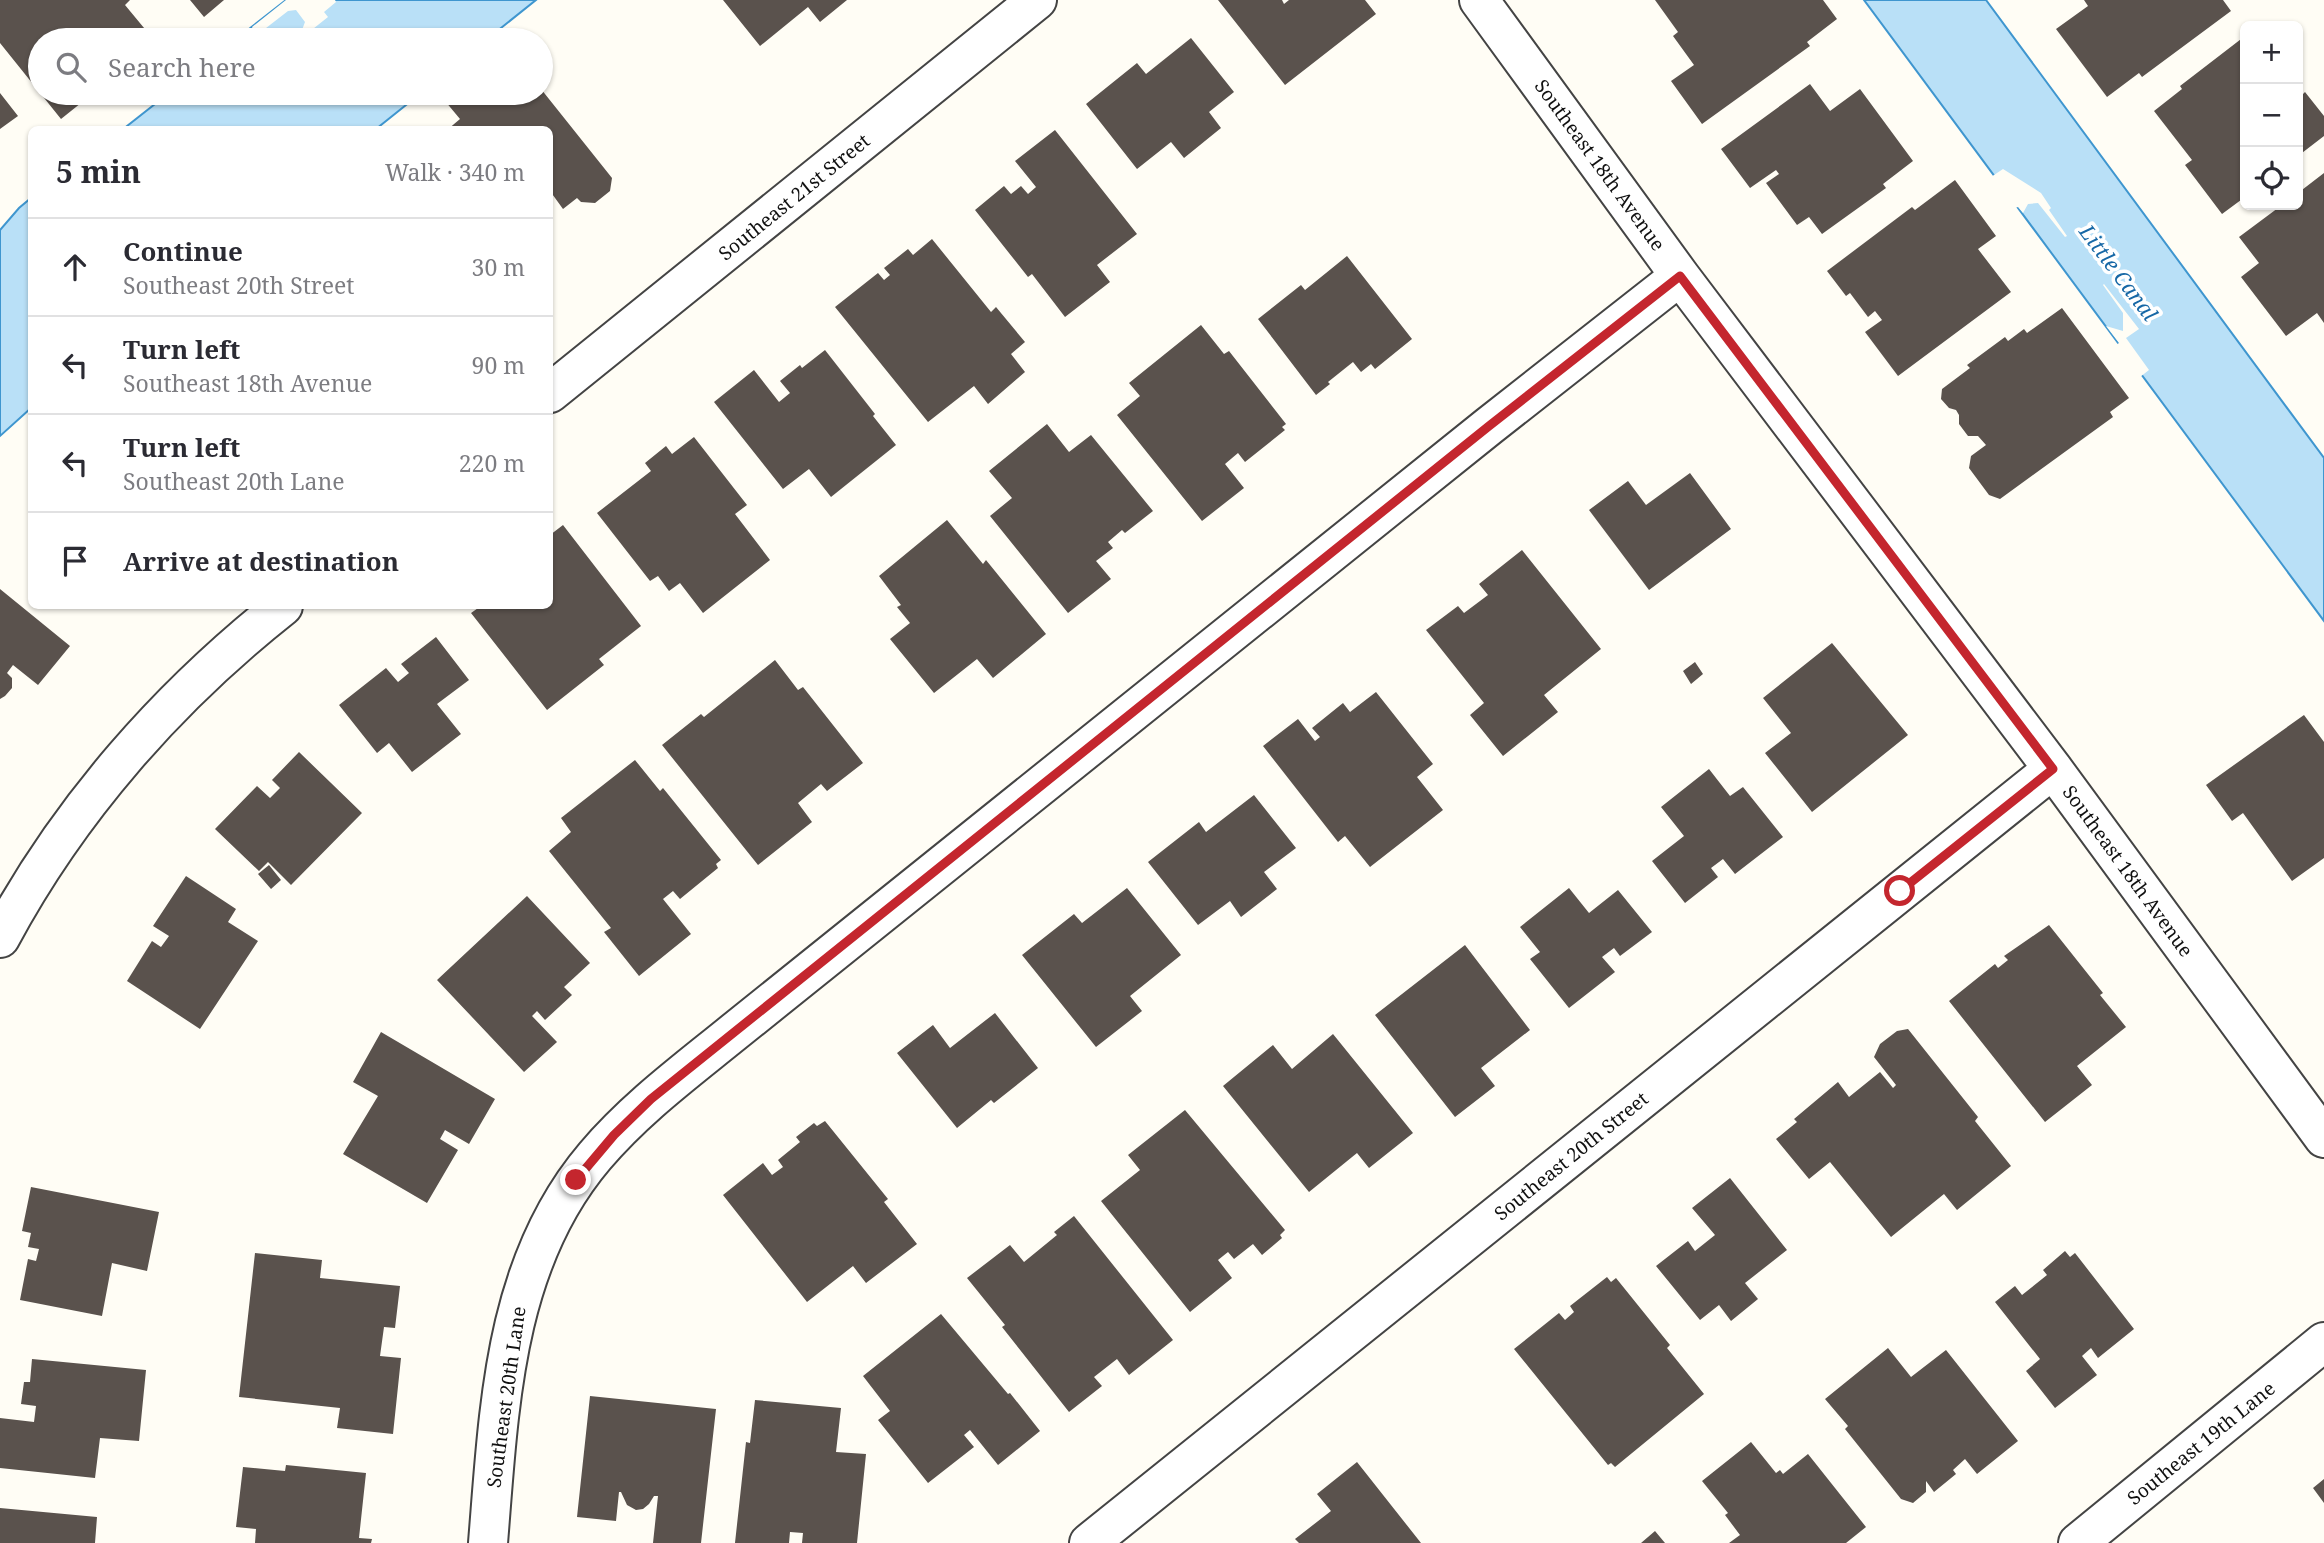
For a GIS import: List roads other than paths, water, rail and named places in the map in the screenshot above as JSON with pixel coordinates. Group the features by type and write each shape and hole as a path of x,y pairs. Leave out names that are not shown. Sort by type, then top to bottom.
{"street":[{"name":"Southeast 21st Street","path":"553,391 1037,0"},
{"name":"Southeast 18th Avenue","path":"1479,0 1680,276 2053,769 2324,1138"},
{"name":"Southeast 20th Lane","path":"488,1543 501,1405 519,1299 540,1242 557,1209 594,1157 614,1135 651,1099 729,1036 1680,276"},
{"path":"0,938 69,829 115,769 187,688 233,645 278,609"},
{"name":"Southeast 20th Street","path":"1089,1543 2053,769"},
{"name":"Southeast 19th Lane","path":"2078,1543 2324,1342"}],"water":[{"path":"286,0 536,0 501,28 250,28"},
{"name":"Little Canal","path":"1864,0 1986,0 2324,458 2324,621"},
{"path":"154,105 406,105 380,126 127,126"},
{"path":"28,200 28,411 0,436 0,230"}]}
